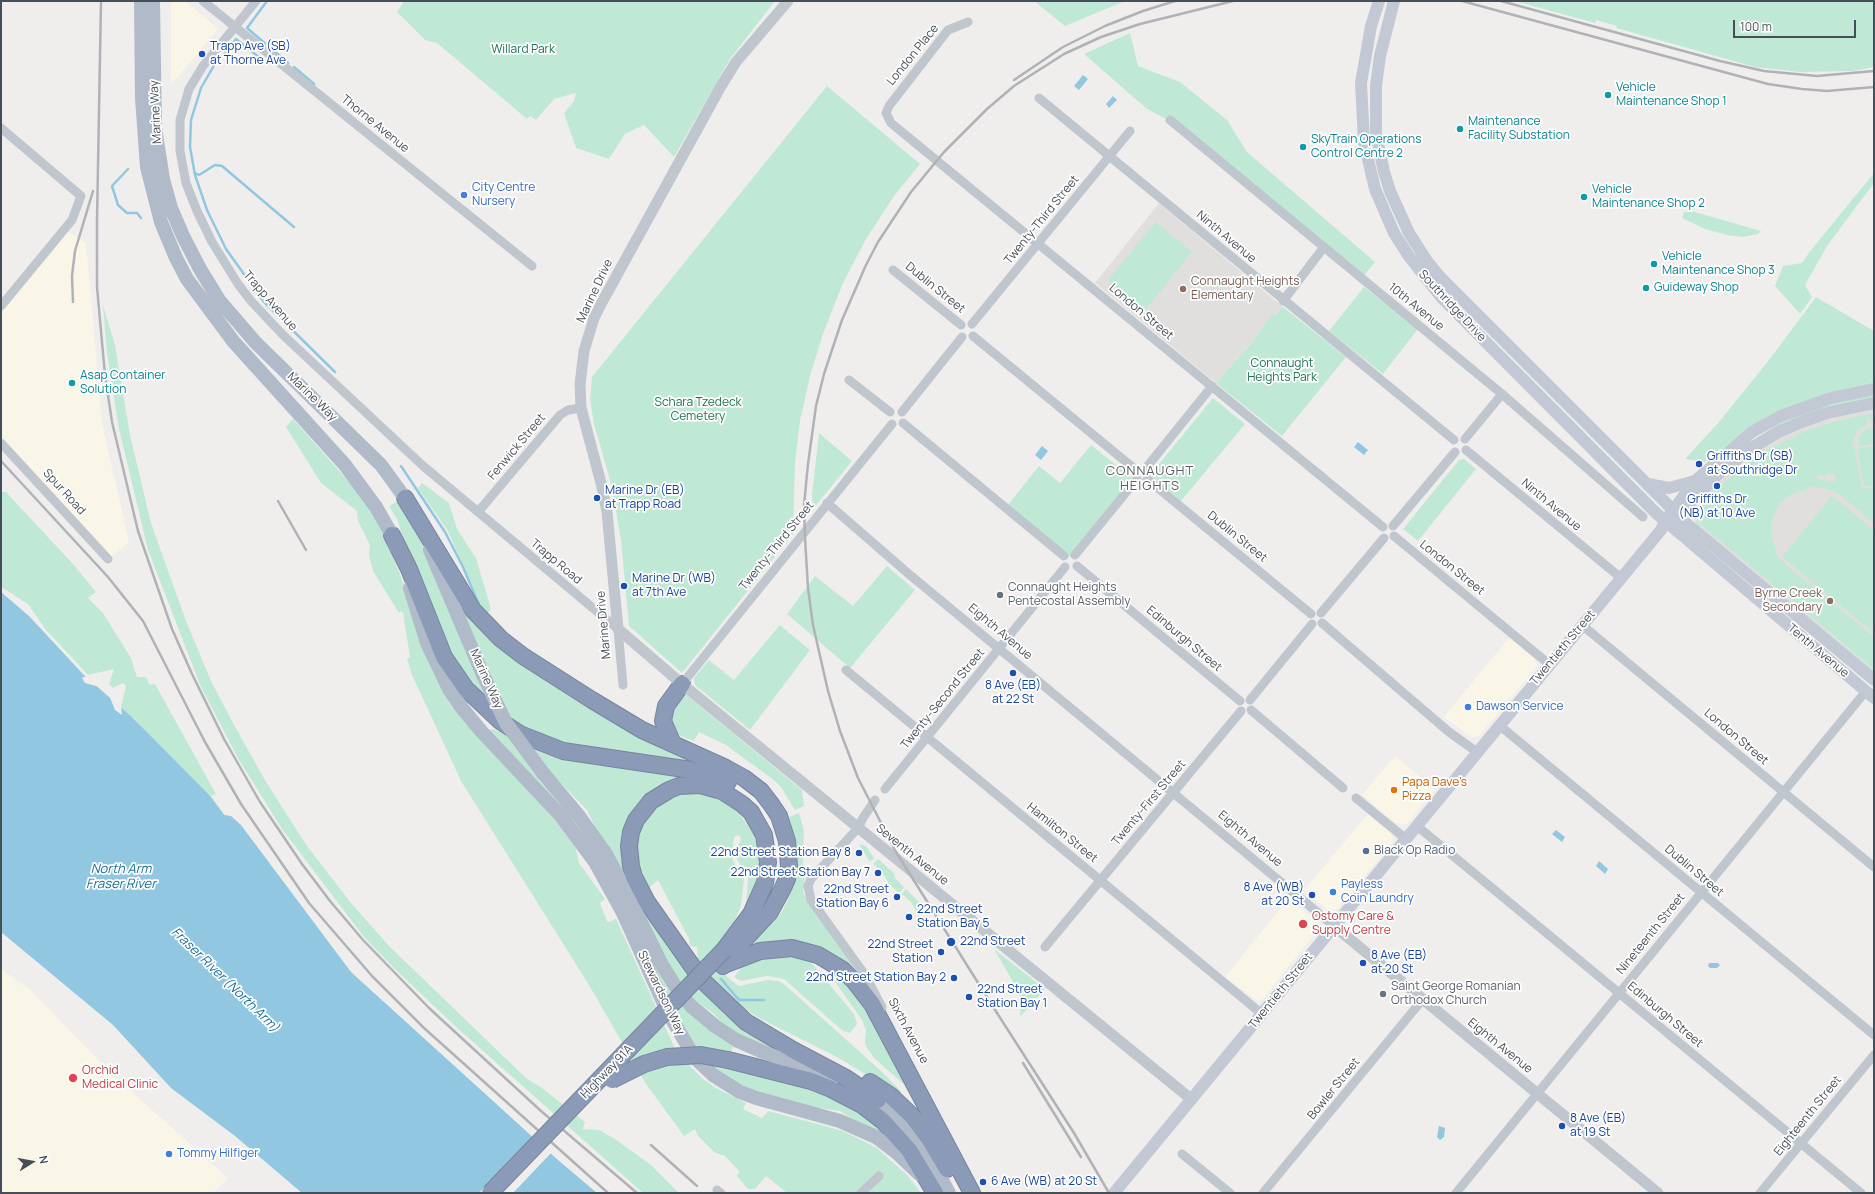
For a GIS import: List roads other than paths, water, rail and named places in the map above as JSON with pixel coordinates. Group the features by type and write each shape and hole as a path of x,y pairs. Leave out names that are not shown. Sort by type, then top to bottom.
{"highway":[{"path":"405,498 473,610 501,639 523,656 642,730 726,768 744,778 771,804 784,828 789,866 782,890 770,912 727,958"},
{"path":"392,535 409,569 444,658 466,689 500,721 520,734 563,751 691,770 719,778 744,790 763,810 774,831 777,843 779,867 775,887 771,897 727,958"},
{"path":"673,744 663,721 666,706 682,684"},
{"path":"727,958 751,914 765,883 768,862 764,835 751,812 742,804 722,791 700,785 679,786 651,801 636,820 629,846 630,866 647,902 696,973 717,996 746,1022 793,1050 846,1078 878,1100"},
{"path":"727,958 760,951 792,948 805,951 830,961 851,978 872,1004 972,1193"},
{"name":"Highway 91A","path":"503,1193 727,958"},
{"name":"Highway 91A","path":"490,1193 727,958"},
{"path":"717,996 749,1018 854,1073 891,1096 922,1128 940,1155 960,1193"},
{"path":"612,1080 644,1064 668,1057 701,1055 728,1060 811,1081 831,1089 862,1105 883,1121 909,1150 935,1193"}],"main road":[{"name":"Marine Way","path":"141,1 142,98 148,166 161,222 176,258 187,279 232,341 345,466 376,507 392,535 427,643 443,679 468,716 524,775"},
{"name":"Marine Way","path":"153,1 155,128 162,179 182,236 219,300 256,343 381,465 405,498 426,539 483,675 506,723 543,773"},
{"name":"Southridge Drive","path":"1379,1 1371,26 1361,83 1362,116 1364,142 1375,189 1394,233 1420,272 1442,298 1665,525"},
{"name":"Southridge Drive","path":"1394,1 1380,56 1376,86 1376,133 1390,191 1410,233 1427,261 1441,278 1676,513"},
{"path":"1362,116 1376,133"},
{"path":"1676,513 1695,481 1725,453 1752,432 1781,416 1831,398 1874,389"},
{"path":"1676,513 1720,472 1750,448 1778,432 1827,413 1874,403"},
{"path":"1647,483 1669,488 1695,481"},
{"name":"Twentieth Street","path":"1114,1193 1676,513"},
{"name":"Tenth Avenue","path":"1676,513 1874,680"},
{"name":"Tenth Avenue","path":"1665,525 1870,695"},
{"name":"Stewardson Way","path":"543,773 579,816 606,854 662,965 679,992 694,1009 715,1026 736,1040 762,1052 832,1077 878,1100 898,1117 914,1136 930,1158 949,1193"},
{"name":"Stewardson Way","path":"524,775 562,816 602,873 623,913 668,1013 688,1048 702,1066 726,1084 740,1092 756,1098 840,1121 876,1138 910,1164 935,1193"}],"street":[{"name":"Thorne Avenue","path":"202,1 532,266"},
{"name":"Trapp Avenue","path":"256,1 203,66 192,83 180,120 180,151 182,167 186,183 202,224 230,272 251,301 267,319 422,466 478,512"},
{"name":"Marine Drive","path":"623,685 607,512 601,483 581,408 580,384 584,351 600,304 721,86 736,62 788,1"},
{"name":"London Place","path":"886,113 888,106 948,30 968,22"},
{"name":"Ninth Avenue","path":"1039,98 1454,440"},
{"name":"London Street","path":"886,113 891,123 900,131 1039,243 1383,527"},
{"name":"10th Avenue","path":"1170,120 1502,394 1643,517"},
{"path":"1,128 81,196 72,220 1,306"},
{"name":"Twenty-Third Street","path":"972,324 1130,131"},
{"path":"1284,301 1324,247"},
{"name":"Dublin Street","path":"894,270 961,325"},
{"path":"962,337 959,333 961,325 965,322 972,324 975,331 973,336"},
{"path":"962,337 969,338 973,336"},
{"path":"973,336 1136,470"},
{"path":"902,412 962,337"},
{"path":"849,380 890,412"},
{"path":"1146,468 1212,386"},
{"path":"1465,439 1502,394"},
{"name":"Fenwick Street","path":"478,512 560,415 568,410 581,408"},
{"path":"890,412 894,410 902,412"},
{"path":"890,412 888,417 892,424 896,426 903,423"},
{"path":"902,412 904,416 903,423"},
{"path":"903,423 1064,556"},
{"name":"Twenty-Third Street","path":"682,684 892,424"},
{"path":"1460,437 1465,439 1468,446 1466,450 1462,453 1455,452 1452,445 1454,440 1460,437"},
{"name":"Spur Road","path":"1,443 108,559"},
{"name":"Ninth Avenue","path":"1466,450 1621,578"},
{"path":"1393,526 1455,452"},
{"path":"1136,470 1142,467 1146,468"},
{"path":"1137,479 1141,481 1147,479 1148,472 1146,468"},
{"path":"1136,470 1135,476 1137,479"},
{"path":"1075,555 1137,479"},
{"name":"Dublin Street","path":"1147,479 1311,614"},
{"name":"Eighth Avenue","path":"827,503 1173,793 1658,1193"},
{"name":"Trapp Road","path":"478,512 618,629"},
{"path":"1387,524 1393,526 1396,530 1394,536 1388,539 1384,538 1381,531 1383,527 1387,524"},
{"name":"London Street","path":"1394,536 1550,664"},
{"path":"1321,613 1384,538"},
{"path":"1070,553 1075,555 1078,559 1076,566 1072,569 1065,567 1063,563 1064,556 1070,553"},
{"name":"Edinburgh Street","path":"1076,566 1240,701"},
{"name":"Twenty-Second Street","path":"884,790 1000,649 1065,567"},
{"path":"1312,624 1310,620 1311,614 1315,612 1321,613"},
{"path":"1312,624 1316,626 1322,623 1324,619 1321,613"},
{"path":"1322,623 1449,732 1459,737 1477,752"},
{"path":"1250,700 1312,624"},
{"name":"London Street","path":"1582,626 1874,867"},
{"name":"Seventh Avenue","path":"618,629 682,684 1191,1100"},
{"name":"Hamilton Street","path":"846,670 926,738 1101,880 1262,1014"},
{"name":"Nineteenth Street","path":"1456,1193 1536,1093 1784,792 1870,695"},
{"path":"1250,700 1244,699 1240,701 1238,705 1241,711 1245,713 1251,710"},
{"path":"1250,700 1252,704 1251,710"},
{"path":"1251,710 1343,788"},
{"name":"Twenty-First Street","path":"1046,947 1241,711"},
{"name":"Dublin Street","path":"1500,725 1874,1035"},
{"path":"1356,798 1406,839"},
{"path":"858,828 863,818 876,800"},
{"name":"Edinburgh Street","path":"1417,826 1861,1193"},
{"name":"Sixth Avenue","path":"858,828 811,879 808,886 811,900 865,975 980,1193"},
{"name":"Bowler Street","path":"1263,1193 1423,999"},
{"name":"Eighteenth Street","path":"1760,1193 1874,1054"},
{"path":"1182,1154 1230,1193"},
{"path":"861,1193 879,1176"}],"water":[{"path":"1083,75 1088,79 1079,90 1074,86"},
{"path":"1113,96 1117,100 1109,108 1106,104"},
{"path":"1358,442 1368,450 1364,455 1354,447"},
{"path":"1042,446 1048,451 1041,460 1035,455"},
{"name":"North Arm Fraser River","path":"1,592 29,616 83,674 135,720 210,796 224,815 231,816 241,825 351,972 558,1160 597,1193 302,1193 235,1136 171,1088 113,1025 1,932"},
{"path":"1556,830 1565,837 1562,842 1552,834"},
{"path":"1599,861 1608,869 1605,874 1596,866"},
{"path":"1709,963 1718,963 1720,965 1717,968 1710,968 1708,966"},
{"path":"1439,1126 1445,1128 1444,1137 1440,1140 1437,1137"}],"waterway":[{"path":"267,1 247,28 288,63"},
{"path":"222,57 236,39 260,58"},
{"path":"216,62 201,88 191,120 190,147 195,175 207,210 226,249 264,302 335,372"},
{"path":"294,67 314,84"},
{"path":"195,173 199,175 215,165 222,166 294,227"},
{"path":"128,169 112,186 118,205 127,213 137,213 141,218"},
{"path":"401,466 445,532 463,567 479,605"},
{"path":"721,979 739,1000 764,1000"}],"railway":[{"path":"101,1 97,287 105,375 112,422 138,531 172,629 192,674 224,739 260,802 302,864 330,901 363,940 429,1008 541,1111 637,1193"},
{"path":"1014,80 1063,47 1105,26 1143,11 1175,1"},
{"path":"1109,1193 1074,1133 896,852 858,778 840,731 828,691 813,625 808,588 805,538 804,505 808,464 816,406 824,374 842,320 866,265 878,242 911,192 944,152 987,109 1014,86 1064,54 1101,37 1140,24 1233,1"},
{"path":"1462,1 1768,84 1827,91 1874,87"},
{"path":"1501,1 1720,61 1764,71 1817,76 1874,71"},
{"path":"73,302 72,276 75,251 93,191"},
{"path":"1,461 108,577 143,621 205,742 241,804 309,903 372,976 424,1028 608,1193"},
{"path":"278,501 306,550"},
{"path":"1023,1063 1081,1157"},
{"path":"651,1145 697,1186"}],"place":[{"name":"Trapp Ave (SB) at Thorne Ave","path":"202,54"},
{"name":"Vehicle Maintenance Shop 1","path":"1608,95"},
{"name":"Maintenance Facility Substation","path":"1460,129"},
{"name":"SkyTrain Operations Control Centre 2","path":"1303,147"},
{"name":"City Centre Nursery","path":"464,195"},
{"name":"Vehicle Maintenance Shop 2","path":"1584,197"},
{"name":"Vehicle Maintenance Shop 3","path":"1654,264"},
{"name":"Guideway Shop","path":"1646,288"},
{"name":"Connaught Heights Elementary","path":"1183,289"},
{"name":"Asap Container Solution","path":"72,383"},
{"name":"Griffiths Dr (SB) at Southridge Dr","path":"1699,464"},
{"name":"Griffiths Dr (NB) at 10 Ave","path":"1717,486"},
{"name":"Marine Dr (EB) at Trapp Road","path":"597,498"},
{"name":"Marine Dr (WB) at 7th Ave","path":"624,586"},
{"name":"Connaught Heights Pentecostal Assembly","path":"1000,595"},
{"name":"Byrne Creek Secondary","path":"1830,601"},
{"name":"8 Ave (EB) at 22 St","path":"1013,673"},
{"name":"Dawson Service","path":"1468,707"},
{"name":"Papa Dave's Pizza","path":"1394,790"},
{"name":"Black Op Radio","path":"1366,851"},
{"name":"22nd Street Station Bay 8","path":"859,853"},
{"name":"22nd Street Station Bay 7","path":"878,873"},
{"name":"Payless Coin Laundry","path":"1333,892"},
{"name":"8 Ave (WB) at 20 St","path":"1312,895"},
{"name":"22nd Street Station Bay 6","path":"897,897"},
{"name":"22nd Street Station Bay 5","path":"909,917"},
{"name":"Ostomy Care & Supply Centre","path":"1303,924"},
{"name":"22nd Street","path":"951,942"},
{"name":"22nd Street Station","path":"941,952"},
{"name":"8 Ave (EB) at 20 St","path":"1363,963"},
{"name":"22nd Street Station Bay 2","path":"954,978"},
{"name":"Saint George Romanian Orthodox Church","path":"1383,994"},
{"name":"22nd Street Station Bay 1","path":"969,997"},
{"name":"Orchid Medical Clinic","path":"73,1078"},
{"name":"8 Ave (EB) at 19 St","path":"1562,1126"},
{"name":"Tommy Hilfiger","path":"169,1154"},
{"name":"6 Ave (WB) at 20 St","path":"983,1182"}],"district":[{"name":"CONNAUGHT HEIGHTS","path":"1150,478"}],"park label":[{"name":"Willard Park","path":"523,50"},
{"name":"Connaught Heights Park","path":"1282,371"},
{"name":"Schara Tzedeck Cemetery","path":"698,410"}],"water label":[{"name":"Fraser River (North Arm)","path":"225,980"}]}
